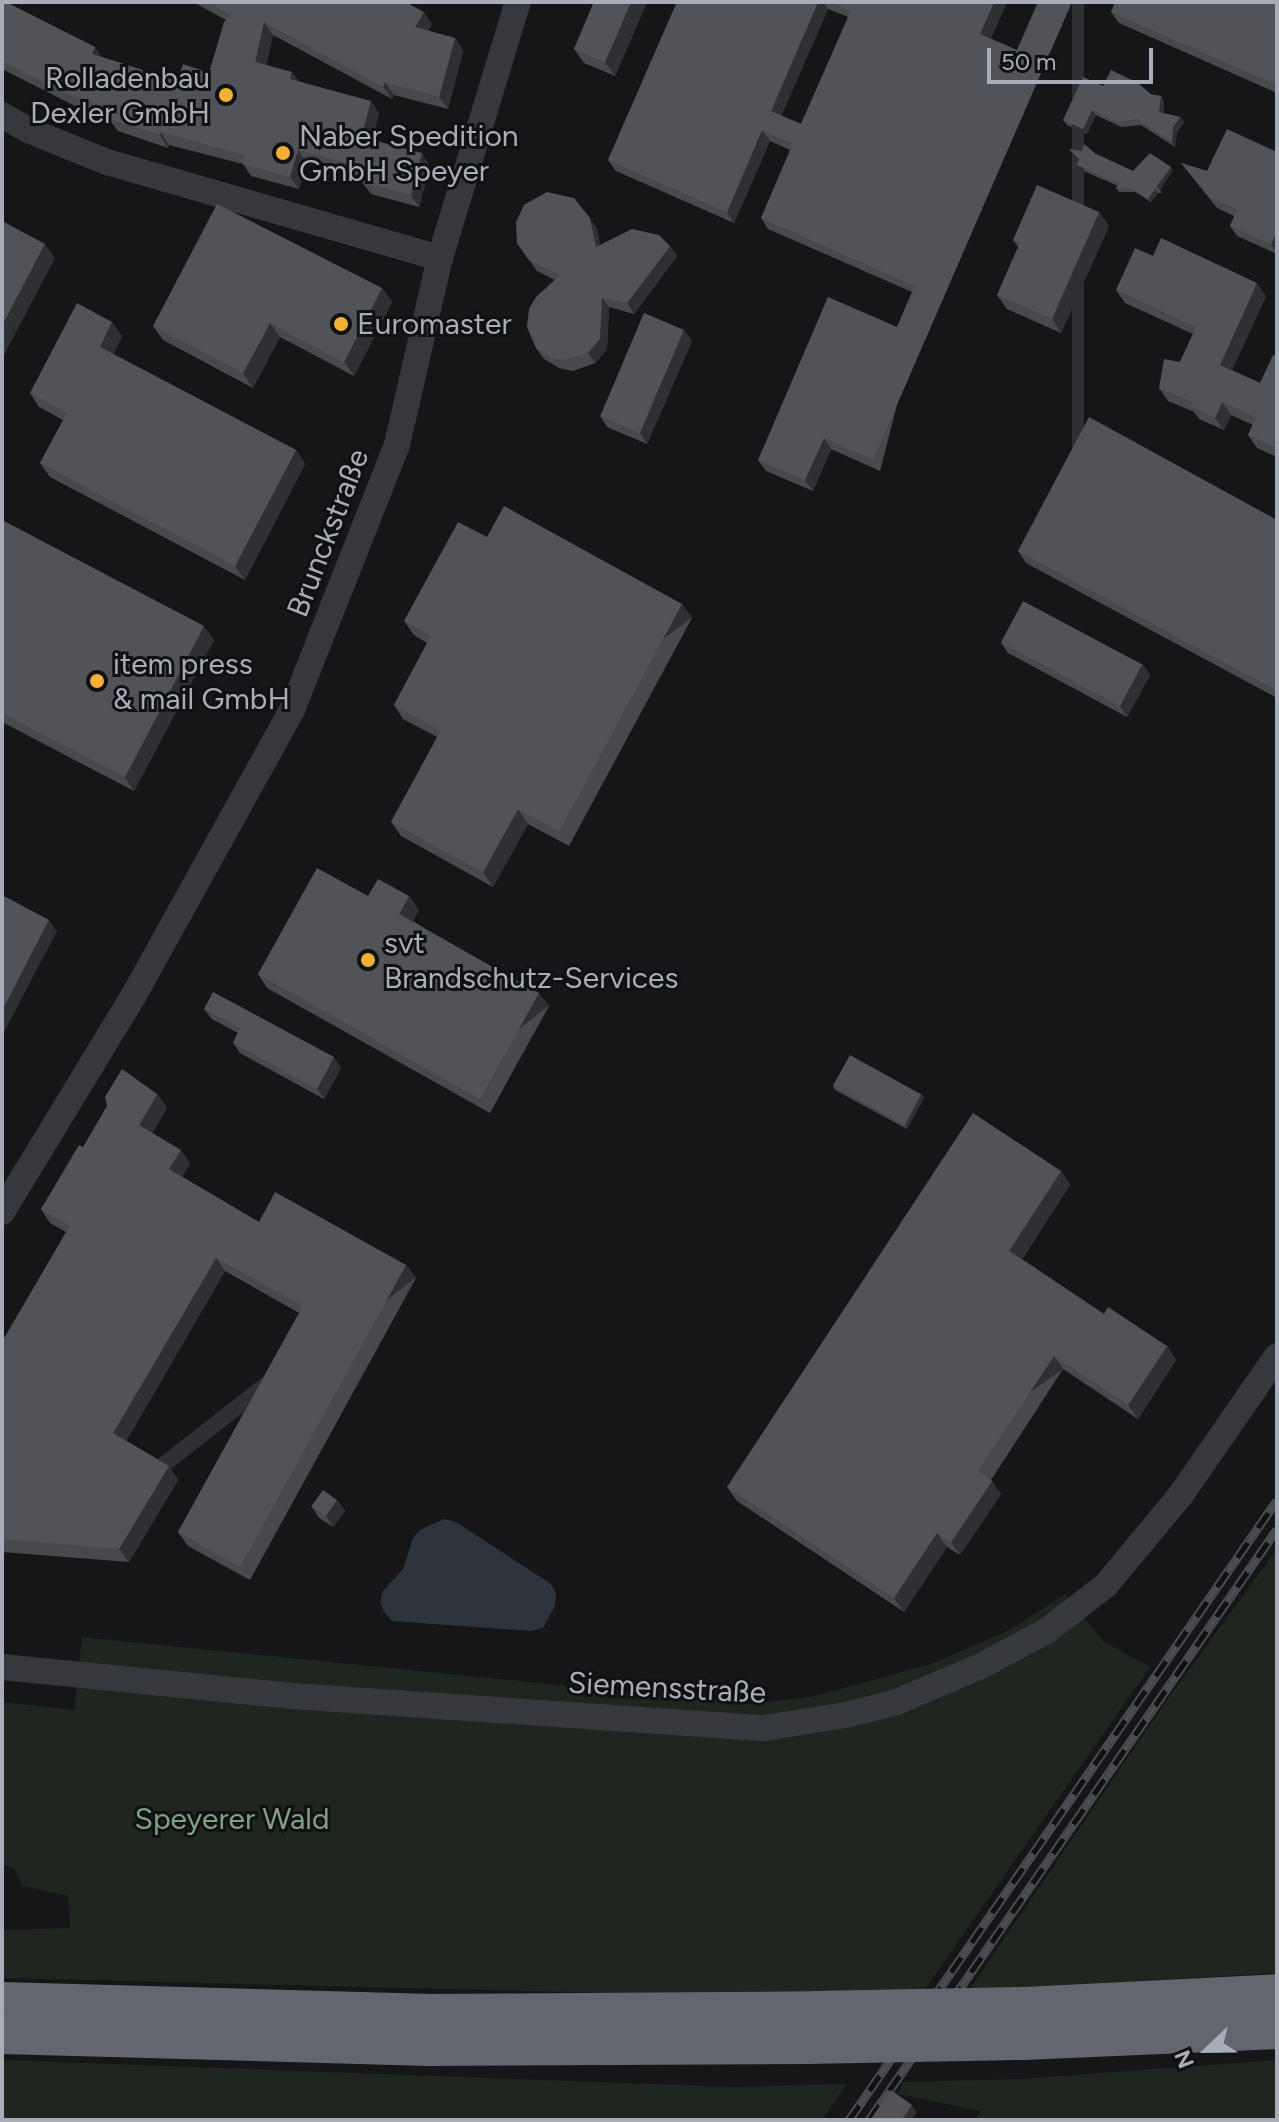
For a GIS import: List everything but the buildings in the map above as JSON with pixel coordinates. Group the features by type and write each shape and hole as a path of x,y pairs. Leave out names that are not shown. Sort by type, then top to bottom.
{"highway":[{"path":"1024,2023 1277,1994"},
{"path":"6,2018 424,2014 811,2028 1024,2023 1277,2029"}],"street":[{"name":"Brunckstraße","path":"2,1212 134,995 292,710 397,445 440,258 518,2"},
{"path":"2,115 28,130 107,162 440,258"},
{"name":"Siemensstraße","path":"2,1667 292,1696 764,1728 846,1715 894,1703 981,1666 1048,1630 1106,1585 1141,1548 1180,1496 1277,1356"}],"green space":[{"path":"1277,1549 1277,1973 969,1990 1167,1700"},
{"name":"Speyerer Wald","path":"1065,1594 1104,1642 1150,1667 923,1992 733,1996 2,1978 2,1930 70,1928 68,1896 23,1886 13,1867 2,1865 2,1702 74,1710 82,1637 749,1704 811,1697 934,1663 1011,1629"},
{"path":"2,2060 735,2087 847,2084 822,2120 2,2120"},
{"path":"1277,2060 1277,2120 975,2120 981,2111 898,2094 903,2082 1020,2079"}],"shaded area":[{"path":"444,1519 456,1522 551,1584 556,1593 555,1606 543,1628 531,1631 392,1621 380,1602 383,1591 403,1569 413,1538 420,1530"}],"railway":[{"path":"849,2120 1277,1500"},
{"path":"869,2120 1277,1529"}],"place":[{"name":"Rolladenbau Dexler GmbH","path":"226,95"},
{"name":"Naber Spedition GmbH Speyer","path":"283,153"},
{"name":"Euromaster","path":"341,324"},
{"name":"item press & mail GmbH","path":"97,681"},
{"name":"svt Brandschutz-Services","path":"368,960"}]}
